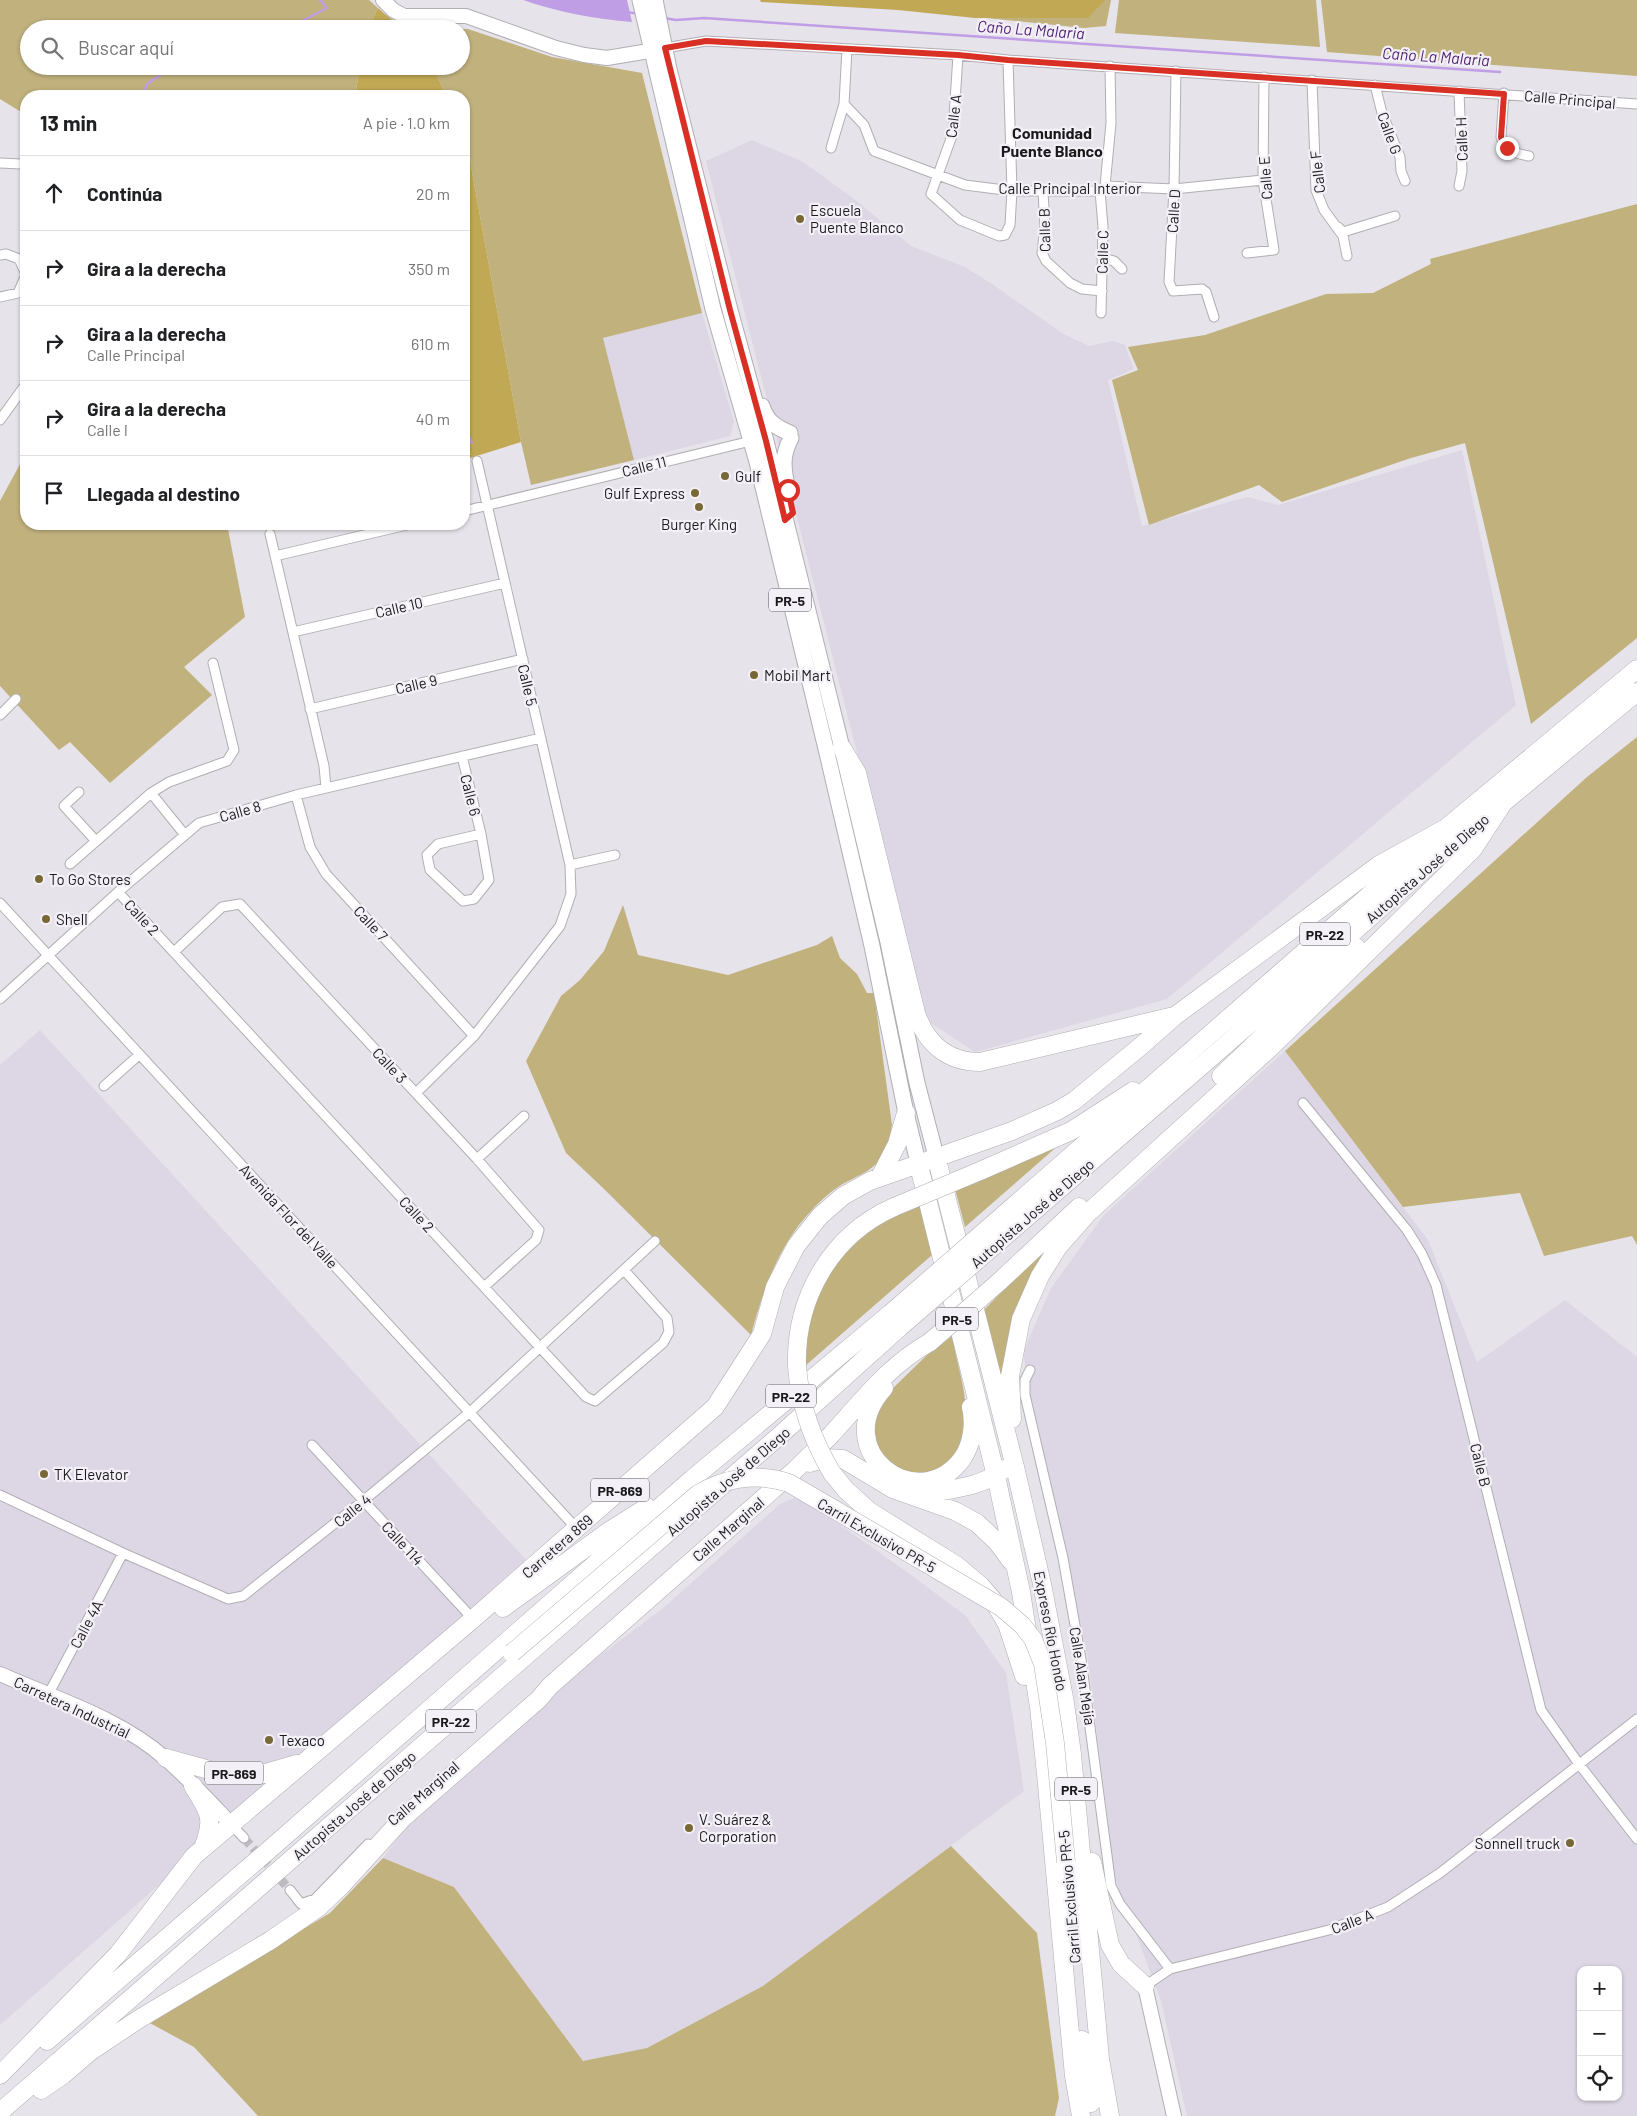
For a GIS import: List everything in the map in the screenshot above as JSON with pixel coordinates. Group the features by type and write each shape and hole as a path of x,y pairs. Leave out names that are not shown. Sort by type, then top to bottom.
{"highway":[{"name":"Autopista José de Diego","path":"1021,1211 1170,1070 1446,828 1637,669"},
{"name":"Autopista José de Diego","path":"0,2082 270,1849 692,1478 895,1320 1505,800 1637,692"},
{"path":"842,748 857,773 916,1013 924,1034 939,1049 957,1059 980,1062 1175,1016"},
{"path":"915,1496 945,1491 996,1476 1014,1461 1010,1388 1012,1360 1026,1307 1040,1276 1058,1247 1088,1213 1284,1034 1474,849 1505,800"},
{"name":"Carretera 869","path":"0,2075 118,1954 189,1862 203,1848 473,1618 715,1407 762,1334 775,1287 796,1246 820,1216 843,1196 864,1183 918,1162 1012,1131 1057,1111 1074,1101 1175,1016 1378,866 1446,828"},
{"path":"971,1375 967,1389 972,1412 972,1432 968,1449 960,1461 941,1476 925,1481 903,1479 884,1469 874,1457 868,1445 865,1425 869,1410 882,1389 919,1355 930,1342 1174,1123 1361,942 1398,893"},
{"path":"1039,1707 1023,1673 1011,1631 988,1594 973,1578 956,1565 869,1511 846,1490 832,1473 808,1426 800,1396 796,1349 803,1313 822,1270 835,1251 852,1233 869,1220 894,1206 1071,1131 1105,1108 1170,1070"},
{"path":"880,1177 897,1144 906,1113"},
{"name":"Expreso Río Hondo","path":"936,1156 1014,1461 1042,1584 1065,1703 1072,1754 1100,2059 1110,2116"},
{"name":"Expreso Río Hondo","path":"918,1162 996,1476 1021,1592 1039,1707 1074,2076 1081,2116"},
{"name":"Autopista José de Diego","path":"0,2112 778,1437 895,1320"},
{"name":"Calle Marginal","path":"2,2116 63,2075 111,2032 136,2015 341,1886 403,1818 794,1471 829,1437 871,1388 915,1350 930,1342"},
{"path":"794,1471 826,1458 843,1460 893,1488 923,1501 955,1511 978,1523 997,1542 1016,1566"},
{"name":"Carril Exclusivo PR-5","path":"340,1803 698,1494 717,1484 746,1477 762,1477 789,1483 1001,1607 1022,1625 1039,1652 1048,1687 1079,2013 1093,2116"},
{"path":"361,1714 403,1687 520,1594 608,1531 692,1478"},
{"path":"1072,1754 1110,1945 1121,1964 1145,1986"},
{"name":"PR-869","path":"166,1758 213,1771 259,1775 303,1763"},
{"path":"194,1786 210,1818 210,1831 203,1848"},
{"path":"286,1864 340,1803"},
{"path":"270,1849 340,1803"}],"main road":[{"name":"PR-5","path":"640,0 658,43 766,441 842,748 876,891 917,1083 936,1156"},
{"name":"PR-5","path":"654,0 658,43 713,309 751,440 838,799 872,946 906,1113 918,1162"},
{"path":"753,396 760,401 770,422 790,436 783,456 783,466 793,513 785,520"},
{"path":"838,799 848,806 866,876 876,891"}],"street":[{"path":"382,0 404,16 466,16 556,48 584,55 607,58 658,43"},
{"name":"Calle Principal","path":"658,43 706,41 958,55 1637,104"},
{"path":"831,148 844,104 847,49"},
{"name":"Calle A","path":"958,55 953,133 931,194 960,220 999,236 1006,235 1010,225 1012,191"},
{"path":"1008,60 1012,191"},
{"name":"Calle C","path":"1101,314 1102,189 1110,123 1110,66"},
{"name":"Calle D","path":"1176,71 1174,189 1169,282 1173,291 1202,289 1206,292 1214,317"},
{"name":"Calle E","path":"1247,253 1274,250 1263,180 1264,77"},
{"name":"Calle F","path":"1312,80 1316,190 1324,210 1343,236 1347,256"},
{"name":"Calle G","path":"1375,85 1382,113 1400,157 1401,171 1405,181"},
{"name":"Calle H","path":"1459,91 1462,171 1459,186"},
{"path":"1504,94 1501,137 1503,144 1518,154 1529,156"},
{"name":"Calle Principal Interior","path":"844,104 864,126 874,151 965,186 1043,192 1102,189 1174,189 1263,180"},
{"path":"0,163 20,164"},
{"name":"Calle B","path":"1043,192 1045,226 1042,253 1046,262 1070,283 1082,289 1102,291"},
{"path":"1338,227 1343,232 1395,216"},
{"path":"0,255 6,254 19,259 20,261"},
{"path":"1102,258 1114,261 1122,269"},
{"path":"0,297 18,293 20,288"},
{"path":"0,420 3,410 20,391"},
{"name":"Calle 11","path":"470,510 751,440 766,441"},
{"name":"Calle 5","path":"416,1092 474,1036 560,926 571,894 570,865 476,461"},
{"path":"275,556 385,530"},
{"path":"270,534 324,766 326,788"},
{"name":"Calle 10","path":"293,632 504,583"},
{"name":"Calle 9","path":"310,708 522,659"},
{"path":"70,864 95,840 151,793 169,782 227,761 234,750 213,663"},
{"path":"0,715 16,700"},
{"name":"Calle 8","path":"0,999 118,892 199,823 296,795 541,738"},
{"name":"Calle 6","path":"462,756 481,834 489,880 474,899 463,901 430,870 427,855 438,844 481,834"},
{"path":"79,792 64,806 95,840"},
{"path":"151,793 185,835"},
{"name":"Calle 7","path":"296,795 310,847 326,874 474,1036"},
{"path":"570,865 615,855"},
{"name":"Calle 2","path":"118,892 540,1348 586,1397 595,1401 663,1344 669,1332 667,1318 624,1270"},
{"name":"Avenida Flor del Valle","path":"0,904 577,1528"},
{"name":"Calle 3","path":"174,952 222,907 240,904 416,1092 539,1230 536,1240 484,1288"},
{"path":"104,1086 139,1055"},
{"name":"Calle B","path":"1303,1103 1407,1230 1422,1254 1436,1284 1541,1710 1579,1764 1637,1839"},
{"path":"477,1159 524,1116"},
{"name":"Calle 4","path":"0,1495 228,1600 243,1596 363,1501 470,1412 655,1242"},
{"name":"Calle Alan Mejía","path":"1030,1370 1025,1380 1025,1395 1063,1558 1081,1659 1111,1886 1120,1904 1170,1969"},
{"name":"Calle 114","path":"312,1445 473,1618"},
{"name":"Calle 4A","path":"48,1695 123,1553"},
{"name":"Carretera Industrial","path":"0,1674 111,1722 166,1758 231,1824"},
{"name":"Calle A","path":"1145,1986 1170,1969 1329,1930 1388,1907 1440,1873 1637,1719"},
{"path":"231,1824 244,1838"},
{"path":"290,1890 305,1909"},
{"path":"1145,1986 1174,2116"}],"shaded area":[{"path":"0,0 369,0 378,8 372,20 20,20 20,75 358,75 356,90 20,90 20,111 0,99"},
{"path":"523,0 627,0 632,22 577,14"},
{"path":"760,0 1105,0 1088,18 975,18 898,10 761,2"},
{"path":"811,0 1111,0 1106,26 1084,28"},
{"path":"1119,0 1316,0 1320,47 1115,33"},
{"path":"1321,0 1637,0 1637,76 1327,52"},
{"path":"378,8 394,20 372,20"},
{"path":"470,30 552,57 642,73 702,313 603,338 634,460 531,485 521,442 470,161 470,90 443,90 437,75 470,75"},
{"path":"358,75 437,75 443,90 356,90"},
{"path":"752,140 803,162 853,198 911,246 965,267 1062,333 1089,346 1113,341 1125,345 1134,369 1108,380 1142,526 1247,497 1278,505 1462,450 1516,705 1167,999 975,1052 925,1019 706,161"},
{"path":"470,161 521,442 470,458"},
{"path":"1637,204 1637,638 1531,724 1465,443 1411,458 1282,502 1259,485 1149,525 1112,380 1138,370 1128,347 1205,335 1326,294 1373,293 1431,264 1430,259"},
{"path":"702,313 734,422 730,436 634,460 603,338"},
{"path":"20,464 20,530 228,530 245,617 184,667 212,695 110,783 70,742 59,750 0,686 0,501"},
{"path":"1637,737 1637,1245 1632,1236 1544,1256 1520,1193 1403,1207 1285,1051 1587,777"},
{"path":"623,905 638,955 728,975 817,945 832,936 840,958 857,974 867,993 874,993 892,1125 886,1150 878,1163 833,1190 800,1223 774,1268 761,1301 751,1335 566,1153 526,1061 561,996 580,980 604,951"},
{"path":"40,1030 527,1561 0,2025 0,1065"},
{"path":"1285,1051 1428,1240 1477,1362 1565,1300 1637,1357 1637,2116 1187,2116 1161,2001 1115,1878 1087,1653 1037,1437 1023,1352 1051,1288 1104,1215"},
{"path":"1061,1143 965,1227 955,1189"},
{"path":"921,1203 932,1255 805,1366 804,1343 806,1325 819,1289 829,1271 840,1256 867,1230"},
{"path":"1046,1246 1049,1249 1024,1292 1008,1342 1003,1383 999,1384 983,1311"},
{"path":"952,1336 965,1397 965,1426 961,1441 950,1461 934,1473 924,1474 897,1470 876,1446 873,1421 888,1393 926,1356"},
{"path":"799,1496 966,1616 1006,1673 1024,1791 763,1986 647,2048 583,2061 454,1887 383,1858 402,1832 585,1667 662,1609 780,1504"},
{"path":"951,1846 1037,1933 1059,2098 1055,2116 258,2116 194,2047 148,2022 330,1913 383,1858 454,1887 583,2061 647,2048 763,1986"}],"waterway":[{"path":"304,20 327,8 320,0"},
{"name":"Caño La Malaria","path":"627,12 639,14"},
{"name":"Caño La Malaria","path":"664,18 676,20 704,18 1500,72"},
{"path":"144,90 147,84 160,75"},
{"path":"470,440 472,443"}],"tunnel":[{"path":"244,1838 290,1890"}],"place":[{"name":"Escuela Puente Blanco","path":"800,219"},
{"name":"Gulf","path":"725,476"},
{"name":"Gulf Express","path":"695,493"},
{"name":"Burger King","path":"699,507"},
{"name":"Mobil Mart","path":"754,675"},
{"name":"To Go Stores","path":"39,879"},
{"name":"Shell","path":"46,919"},
{"name":"TK Elevator","path":"44,1474"},
{"name":"Texaco","path":"269,1740"},
{"name":"V. Suárez & Corporation","path":"689,1828"},
{"name":"Sonnell truck","path":"1570,1843"}],"district":[{"name":"Comunidad Puente Blanco","path":"1052,141"}],"route":[{"path":"788,490 793,513 785,520 766,441 730,310 665,48 706,41 958,55 1504,94 1501,137 1503,144 1507,148"}]}
